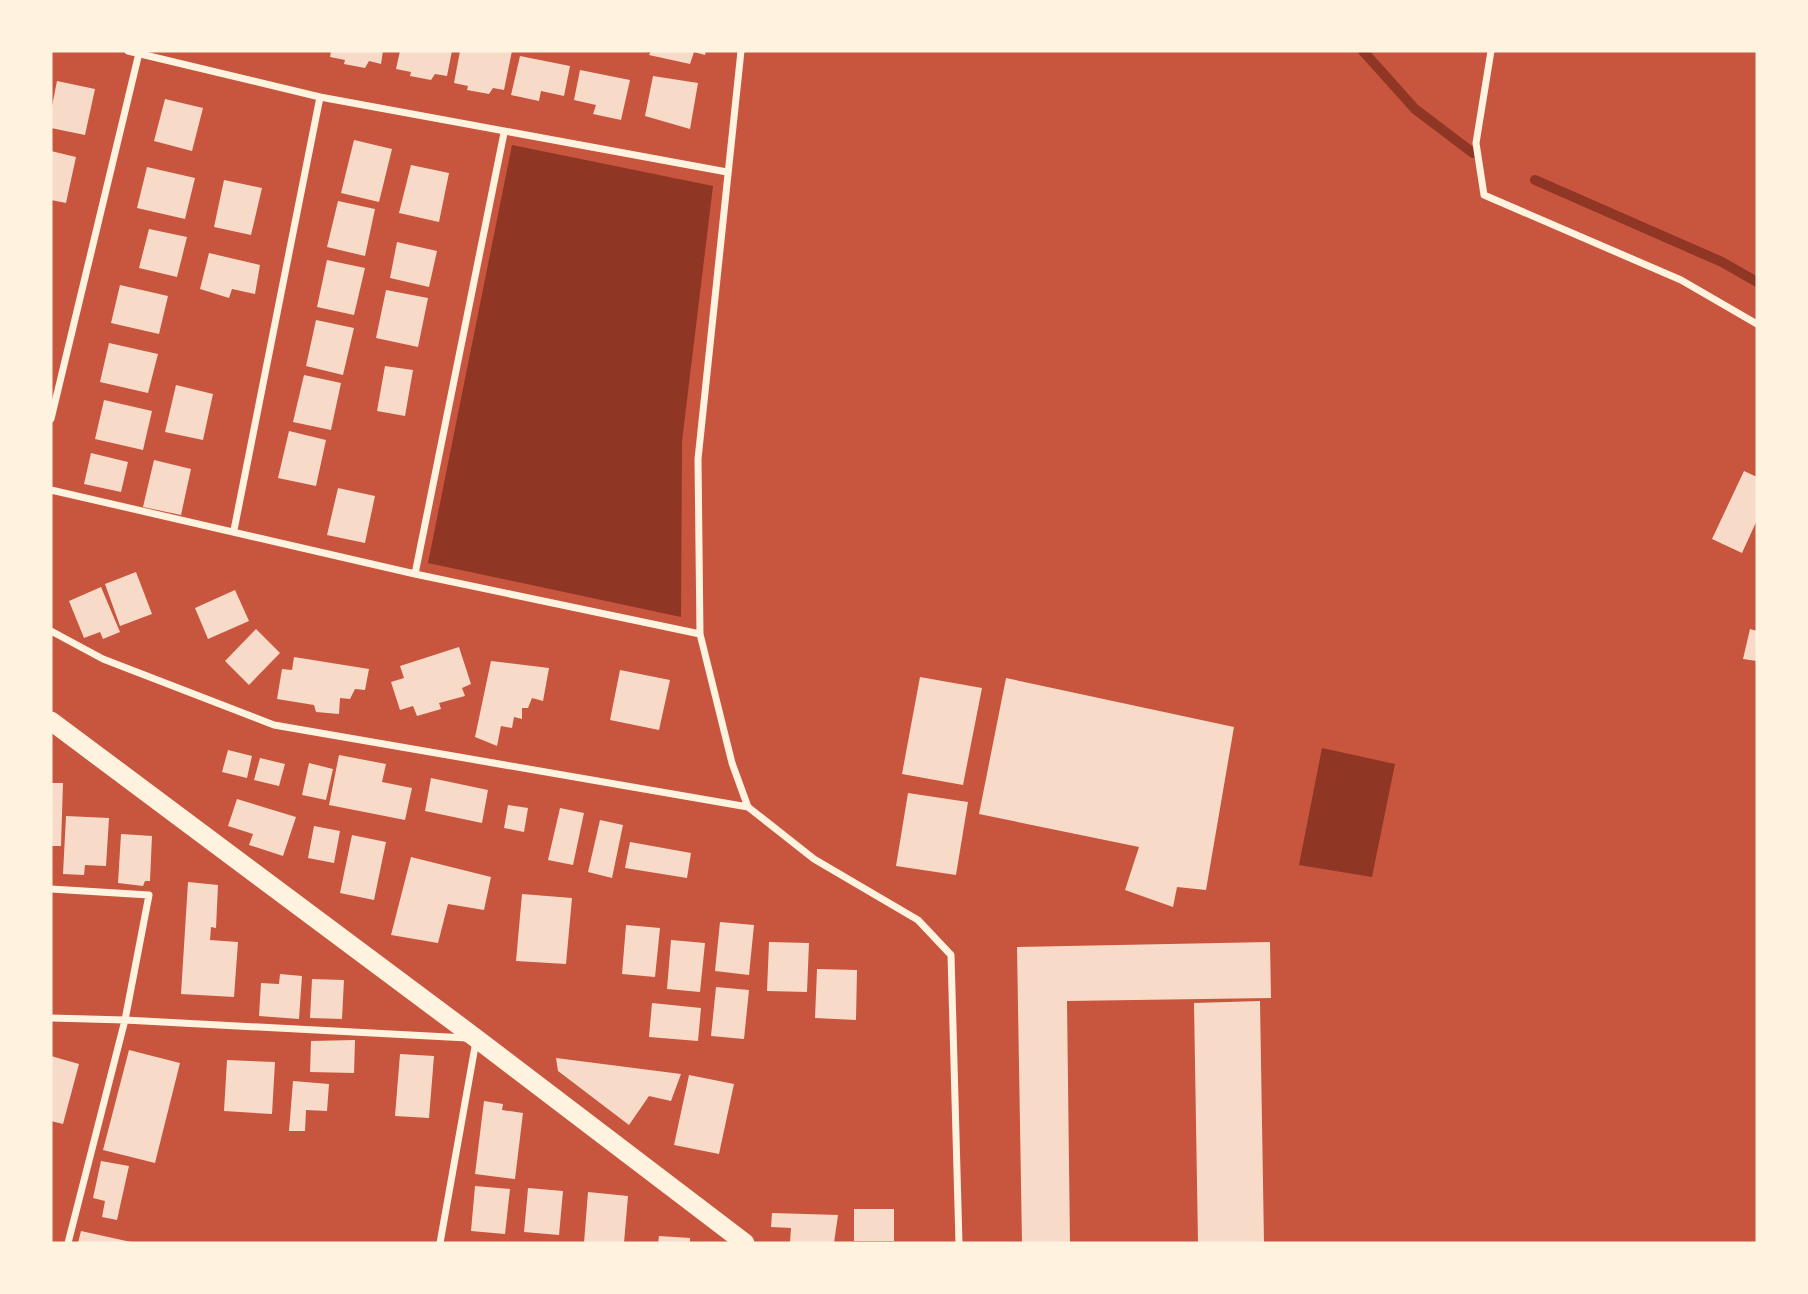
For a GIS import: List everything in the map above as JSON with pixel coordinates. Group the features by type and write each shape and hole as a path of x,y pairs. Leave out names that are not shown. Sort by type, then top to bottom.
{"highway":[{"path":"51,721 745,1243"}],"street":[{"path":"128,51 320,97 727,172"},
{"path":"741,51 698,458 700,634 732,763 748,807"},
{"path":"1491,51 1476,143 1483,195 1681,280 1757,324"},
{"path":"51,419 139,53"},
{"path":"234,530 320,97"},
{"path":"415,574 505,133"},
{"path":"51,490 234,530 415,574 700,634"},
{"path":"51,631 103,659 274,725 748,807 814,859 918,920 951,956 959,1243"},
{"path":"51,889 149,895 125,1020 68,1243"},
{"path":"51,1018 477,1039 440,1243"}],"shaded area":[{"path":"512,145 713,186 682,441 681,617 428,563"},
{"path":"1322,748 1395,764 1372,877 1299,865"}],"building":[{"path":"331,51 383,51 381,64 369,61 365,68 344,64 345,60 330,57"},
{"path":"400,51 452,51 447,76 435,74 431,80 410,76 411,72 396,69"},
{"path":"460,51 512,51 504,90 493,88 489,94 467,90 468,86 454,83"},
{"path":"651,51 706,51 705,55 694,52 690,64 649,55"},
{"path":"520,56 570,66 564,96 541,91 539,101 511,95"},
{"path":"580,70 630,80 621,120 593,114 596,105 574,100"},
{"path":"653,76 698,83 690,129 645,116"},
{"path":"57,81 95,89 85,135 51,128 51,111"},
{"path":"165,99 203,108 192,151 154,141"},
{"path":"354,140 392,149 379,202 341,193"},
{"path":"51,151 76,157 66,203 51,200"},
{"path":"411,165 449,173 439,222 399,213"},
{"path":"147,167 195,178 185,219 137,208"},
{"path":"224,180 262,188 251,235 214,227"},
{"path":"338,201 375,209 365,256 327,247"},
{"path":"149,229 187,237 177,277 139,268"},
{"path":"397,242 437,251 429,287 390,278"},
{"path":"209,253 260,265 255,294 232,289 229,298 200,289"},
{"path":"327,260 365,268 354,315 317,307"},
{"path":"120,285 168,296 159,334 111,323"},
{"path":"386,290 428,298 418,347 376,338"},
{"path":"316,320 354,328 343,375 306,366"},
{"path":"109,343 158,354 148,393 100,382"},
{"path":"385,366 413,370 405,416 377,411"},
{"path":"304,375 341,383 331,430 293,422"},
{"path":"176,385 213,394 203,440 165,432"},
{"path":"104,400 152,411 143,450 95,439"},
{"path":"289,431 326,440 316,486 278,478"},
{"path":"91,453 128,462 121,492 84,484"},
{"path":"154,460 191,469 181,515 143,507"},
{"path":"1744,471 1757,477 1757,520 1742,553 1712,539"},
{"path":"338,488 375,496 365,543 327,535"},
{"path":"136,572 152,614 120,626 105,584"},
{"path":"101,587 120,632 103,639 100,632 84,638 69,601"},
{"path":"235,590 249,621 208,639 195,608"},
{"path":"256,629 280,653 249,685 225,661"},
{"path":"1750,629 1757,631 1757,661 1743,659"},
{"path":"459,647 471,684 462,688 465,696 439,703 441,709 417,716 413,706 400,710 391,682 404,678 400,666"},
{"path":"294,657 369,669 365,690 355,689 350,699 340,698 339,714 316,712 314,705 277,699 282,669 292,670"},
{"path":"491,661 549,668 543,701 532,698 528,708 522,708 522,719 514,717 512,728 501,726 497,746 475,737"},
{"path":"620,670 670,680 659,730 610,720"},
{"path":"920,677 982,688 963,785 902,774"},
{"path":"1006,678 1234,727 1206,890 1177,887 1173,907 1125,890 1139,847 979,814"},
{"path":"228,750 252,756 247,778 222,772"},
{"path":"339,755 386,764 382,782 412,788 405,820 329,805"},
{"path":"260,758 285,764 279,786 254,780"},
{"path":"309,763 333,769 326,800 302,795"},
{"path":"431,778 488,790 482,823 425,811"},
{"path":"51,783 63,783 61,846 51,846"},
{"path":"908,793 968,802 956,875 896,866"},
{"path":"237,799 296,817 283,856 249,845 253,834 228,826"},
{"path":"508,805 528,808 524,832 504,828"},
{"path":"560,808 584,813 573,865 548,860"},
{"path":"66,816 109,818 106,866 85,865 84,875 63,874"},
{"path":"600,820 623,825 612,878 588,872"},
{"path":"314,826 340,831 334,863 308,858"},
{"path":"121,834 152,836 150,881 145,881 143,886 118,883"},
{"path":"352,835 386,842 374,900 340,893"},
{"path":"630,842 691,853 687,878 625,868"},
{"path":"411,857 491,877 484,910 448,904 438,943 391,935"},
{"path":"188,882 218,885 216,928 211,927 210,940 238,942 234,997 181,994"},
{"path":"522,894 572,898 566,964 516,961"},
{"path":"720,922 754,925 749,975 715,971"},
{"path":"626,925 660,928 655,977 622,974"},
{"path":"671,940 705,943 700,992 667,989"},
{"path":"769,942 809,943 807,992 767,991"},
{"path":"1270,942 1271,998 1067,1001 1070,1243 1022,1243 1017,947"},
{"path":"817,969 857,970 856,1020 815,1018"},
{"path":"280,974 302,976 299,1019 259,1016 261,983 279,984"},
{"path":"312,979 344,980 342,1019 310,1018"},
{"path":"716,987 749,990 744,1039 711,1036"},
{"path":"1260,1001 1264,1243 1198,1243 1194,1003"},
{"path":"652,1003 701,1008 698,1041 649,1037"},
{"path":"355,1040 354,1073 310,1072 311,1041"},
{"path":"129,1050 180,1063 155,1163 103,1150"},
{"path":"400,1054 434,1056 429,1118 395,1116"},
{"path":"51,1056 79,1064 63,1124 51,1121"},
{"path":"556,1058 681,1074 671,1101 649,1096 629,1125 558,1071"},
{"path":"227,1060 275,1062 272,1114 224,1111"},
{"path":"689,1075 734,1084 719,1154 674,1145"},
{"path":"293,1081 329,1084 327,1111 306,1110 305,1131 289,1131"},
{"path":"484,1101 503,1104 502,1110 523,1113 515,1179 475,1174"},
{"path":"101,1161 129,1166 117,1220 102,1217 105,1201 93,1198"},
{"path":"475,1186 510,1189 505,1234 471,1231"},
{"path":"528,1188 563,1191 559,1235 524,1232"},
{"path":"588,1192 628,1196 624,1243 584,1243"},
{"path":"854,1209 894,1209 894,1241 854,1241"},
{"path":"772,1213 838,1215 834,1243 790,1242 791,1228 771,1227"},
{"path":"81,1231 131,1242 131,1243 78,1243"},
{"path":"659,1236 690,1238 690,1243 658,1243"}],"waterway":[{"path":"1363,51 1415,109 1473,153"},
{"path":"1535,180 1722,262 1757,282"}]}
